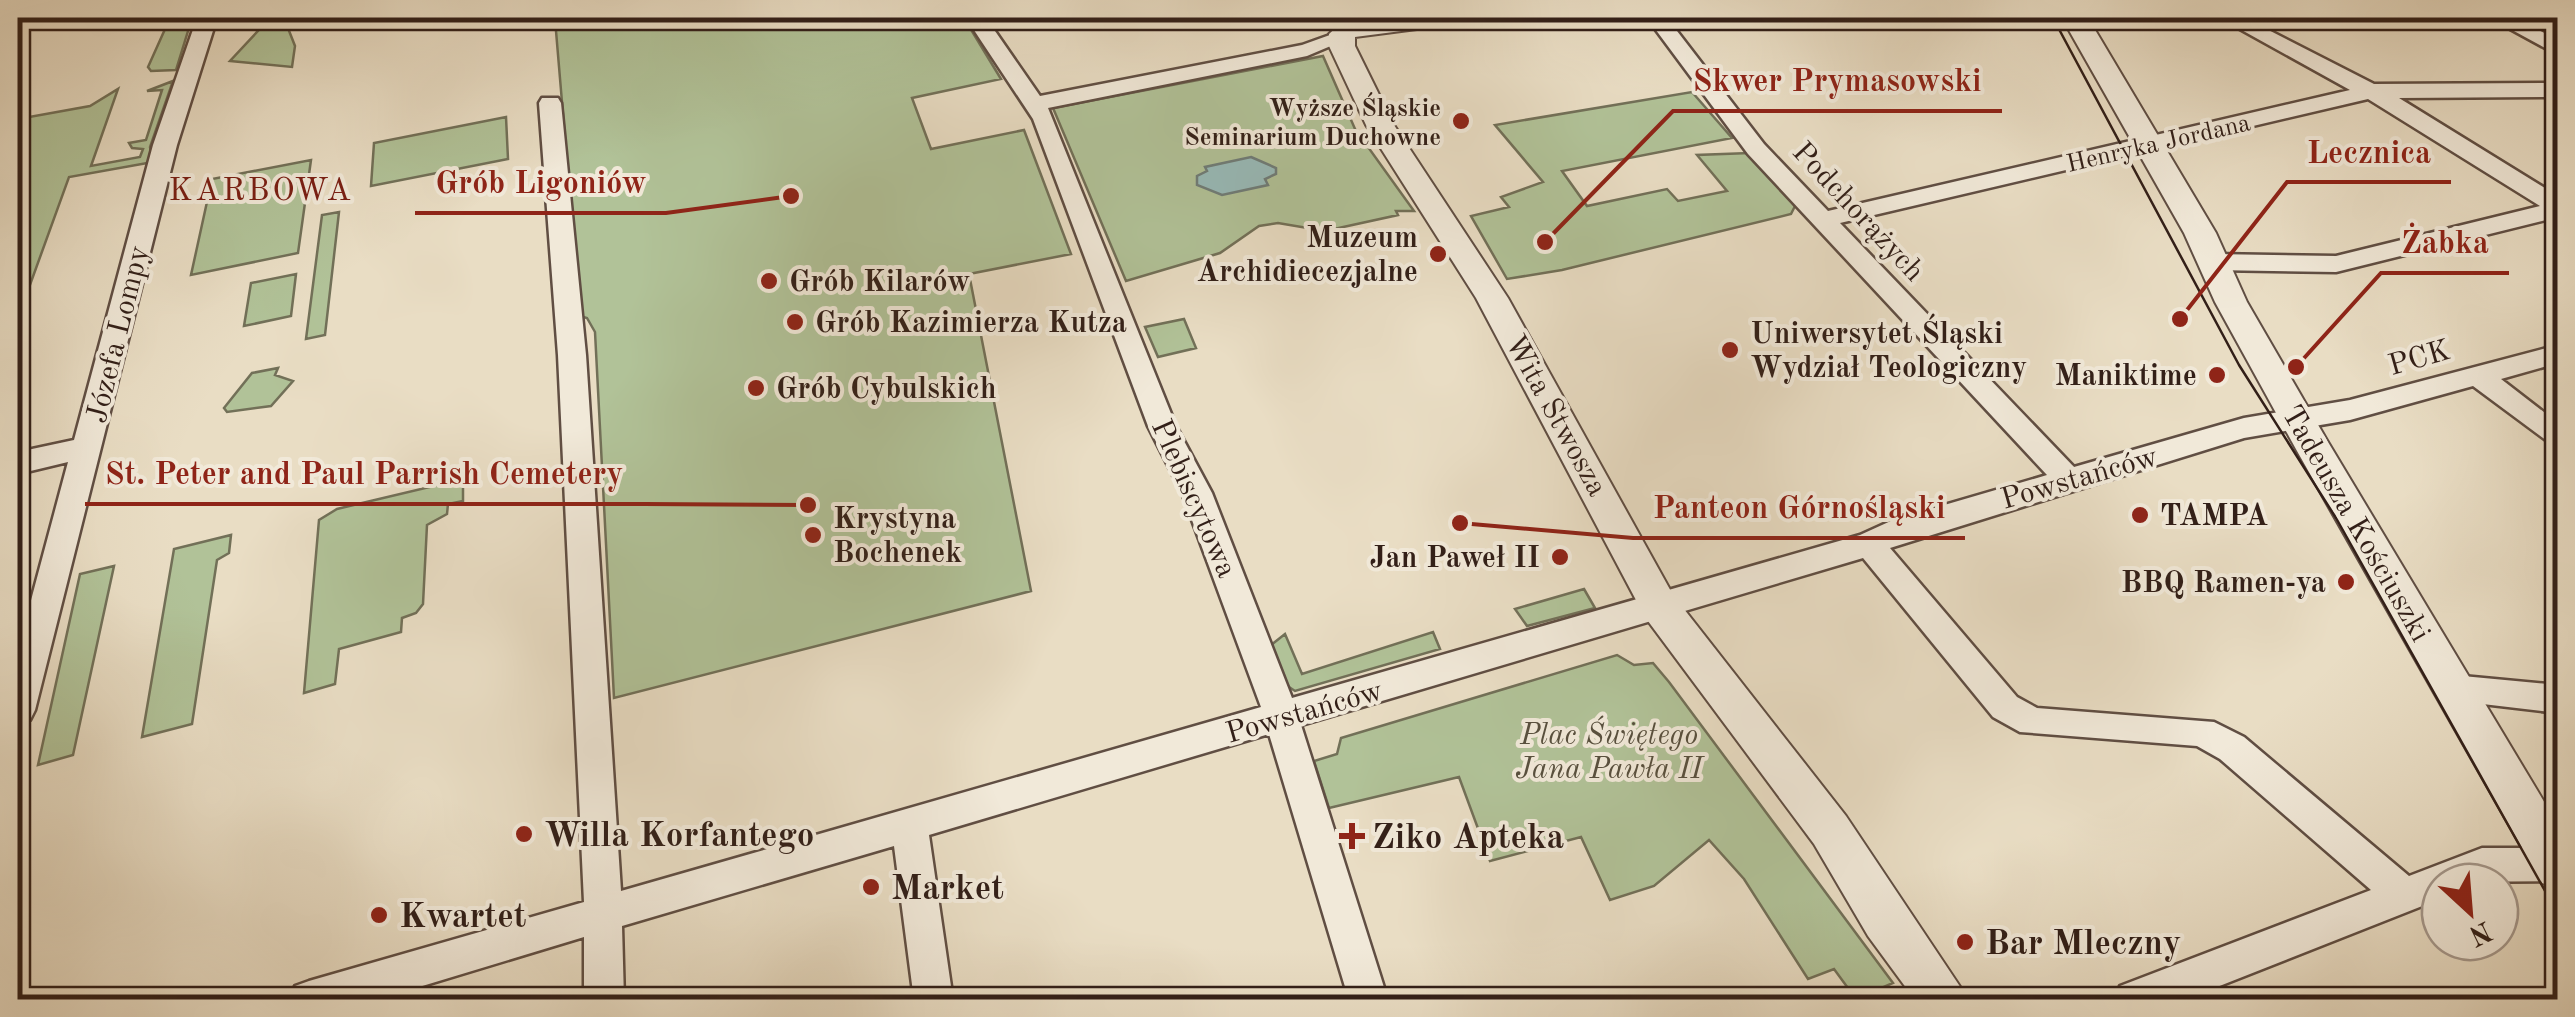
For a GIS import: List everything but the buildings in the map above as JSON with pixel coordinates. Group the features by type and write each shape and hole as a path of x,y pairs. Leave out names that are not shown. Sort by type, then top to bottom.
{"street":[{"name":"Józefa Lompy","path":"19,700 165,145 176,122 207,18"},
{"name":"Plebiscytowa","path":"976,18 1035,104 1099,255 1175,457 1197,493 1281,718 1368,1000"},
{"path":"1035,104 1307,50 1345,34 1440,18"},
{"name":"Podchorążych","path":"1658,18 1756,148 2069,480"},
{"name":"Tadeusza Kościuszki","path":"2075,18 2214,262 2231,302 2297,419 2556,866"},
{"path":"2230,18 2370,92 2558,208"},
{"path":"2500,18 2558,49"},
{"name":"Wita Stwosza","path":"1345,34 1380,125 1492,298 1659,606 1830,830 1885,920 1945,1000"},
{"name":"Henryka Jordana","path":"1822,220 2392,88 2558,90"},
{"path":"550,103 571,336 603,912 604,1000"},
{"path":"2214,262 2336,264 2558,208"},
{"name":"PCK","path":"2297,419 2350,410 2558,354"},
{"path":"2476,374 2558,439"},
{"name":"Powstańców","path":"310,1000 1281,718 2244,428 2297,419"},
{"path":"18,463 88,448"},
{"path":"1869,544 2005,707 2032,722 2202,732 2232,748 2404,895"},
{"path":"2452,689 2558,699"},
{"path":"909,824 934,1000"},
{"path":"2134,1000 2482,865 2556,866"}],"green space":[{"path":"170,18 192,18 176,70 151,71 148,67"},
{"path":"270,18 284,18 295,46 292,67 230,61"},
{"path":"964,18 1001,79 912,98 931,149 1024,130 1071,254 969,274 1031,591 614,698 595,332 587,318 580,316 555,19"},
{"path":"1323,56 1355,129 1414,211 1396,211 1398,215 1325,231 1278,223 1259,226 1220,253 1126,281 1053,108"},
{"path":"173,81 150,147 153,162 69,177 18,318 18,119 90,106 118,89 91,166 140,157 143,149 132,148 129,143 146,140 162,90 147,91"},
{"path":"1692,92 1732,138 1562,171 1587,206 1667,189 1678,201 1727,191 1697,155 1750,153 1795,206 1791,214 1562,270 1507,279 1471,216 1509,207 1501,197 1543,182 1495,125"},
{"path":"506,117 508,159 371,186 374,143"},
{"path":"311,160 298,253 191,275 212,179"},
{"path":"339,212 325,335 306,339 322,215"},
{"path":"296,274 291,316 244,326 251,283"},
{"path":"1184,319 1196,348 1158,357 1145,327"},
{"path":"278,368 275,375 293,381 271,406 227,412 224,408 252,373"},
{"path":"463,479 463,501 448,504 447,514 427,525 423,604 416,613 402,618 401,632 339,649 335,684 304,693 319,520 337,509"},
{"path":"231,535 229,553 217,560 192,724 142,737 174,549"},
{"path":"114,566 73,755 38,765 80,574"},
{"path":"1584,589 1595,608 1527,626 1515,609"},
{"path":"1433,632 1440,649 1295,691 1286,685 1266,649 1285,634 1302,674"},
{"name":"Plac Świętego Jana Pawła II","path":"1617,655 1634,665 1653,663 1669,682 1893,983 1856,999 1834,969 1808,979 1744,879 1709,840 1654,886 1610,900 1581,837 1490,861 1459,777 1329,808 1314,761 1337,754 1341,738"}],"water":[{"path":"1251,157 1276,168 1276,174 1265,179 1268,185 1222,195 1197,185 1197,176 1207,171 1205,167"}],"tram line":[{"path":"2053,18 2239,365 2336,518 2558,914"}],"place":[{"name":"Wyższe Śląskie Seminarium Duchowne","path":"1461,121"},
{"name":"Grób Ligoniów","path":"791,196"},
{"name":"Skwer Prymasowski","path":"1545,242"},
{"name":"Muzeum Archidiecezjalne","path":"1438,254"},
{"name":"Grób Kilarów","path":"769,281"},
{"name":"Lecznica","path":"2180,319"},
{"name":"Grób Kazimierza Kutza","path":"795,322"},
{"name":"Uniwersytet Śląski Wydział Teologiczny","path":"1730,350"},
{"name":"Żabka","path":"2296,367"},
{"name":"Maniktime","path":"2217,375"},
{"name":"Grób Cybulskich","path":"756,388"},
{"name":"St. Peter and Paul Parrish Cemetery","path":"808,505"},
{"name":"TAMPA","path":"2140,515"},
{"name":"Panteon Górnośląski","path":"1460,523"},
{"name":"Krystyna Bochenek","path":"813,535"},
{"name":"Jan Paweł II","path":"1560,557"},
{"name":"BBQ Ramen-ya","path":"2346,582"},
{"name":"Willa Korfantego","path":"524,834"},
{"name":"Ziko Apteka","path":"1352,836"},
{"name":"Market","path":"871,887"},
{"name":"Kwartet","path":"379,915"},
{"name":"Bar Mleczny","path":"1965,942"}],"district":[{"name":"KARBOWA","path":"261,189"}]}
